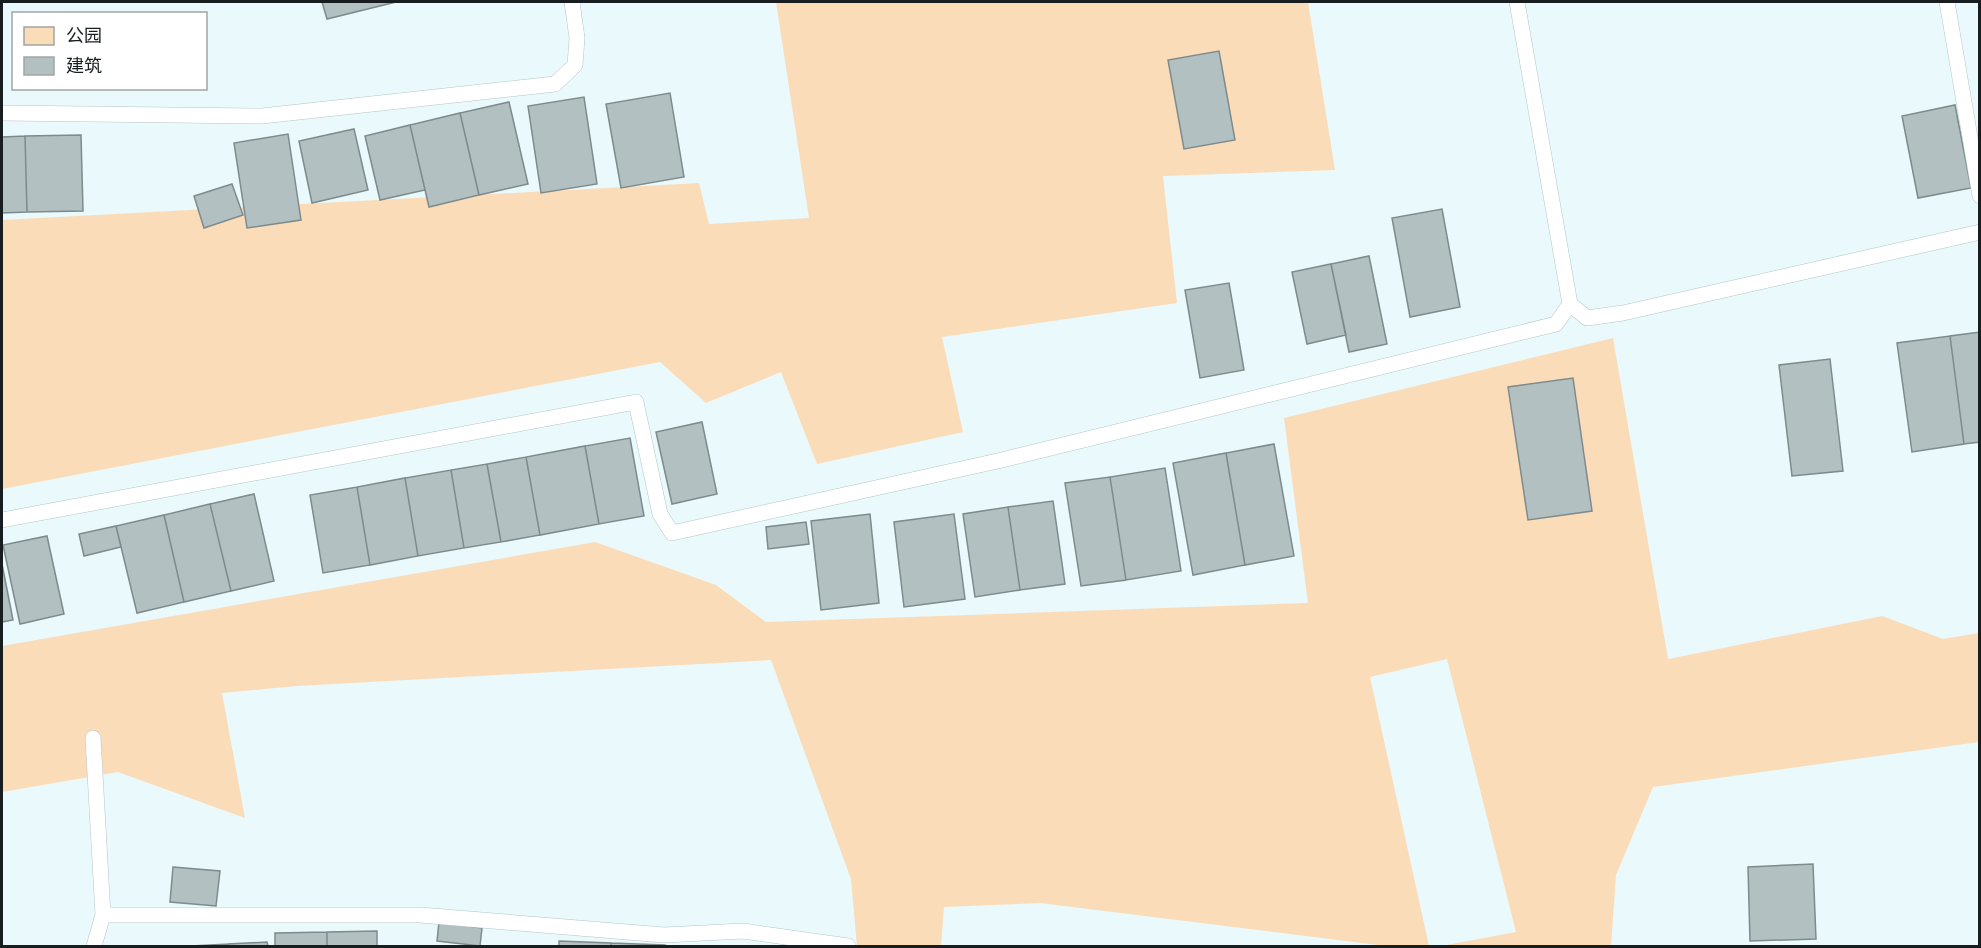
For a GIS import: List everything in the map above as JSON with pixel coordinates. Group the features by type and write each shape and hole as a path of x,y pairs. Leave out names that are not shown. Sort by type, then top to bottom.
{"lane":[{"path":"2,113 262,116 555,84 575,65 577,38 572,2"},
{"path":"1517,2 1570,304 1587,318 1623,313 1980,232"},
{"path":"1947,2 1980,196"},
{"path":"2,520 636,402 660,514 672,533 1002,460 1556,324 1570,304"},
{"path":"93,738 103,915 94,946"},
{"path":"103,915 420,915 664,935 743,931 848,946"}],"green space":[{"path":"776,2 1308,2 1335,170 1163,176 1177,303 942,337 963,432 817,464 781,372 706,403 660,362 2,489 2,220 699,183 709,224 809,218"},
{"path":"1613,338 1668,659 1882,616 1943,639 1979,633 1979,742 1653,787 1616,875 1611,946 1441,946 1516,932 1447,659 1370,677 1429,946 1386,946 1040,903 944,907 941,946 857,946 851,879 771,660 297,686 222,693 245,818 118,772 2,792 2,646 595,542 716,585 766,622 1308,603 1284,418"}],"building":[{"path":"322,2 396,2 327,19"},
{"path":"1219,51 1235,140 1184,149 1168,60"},
{"path":"670,93 684,177 621,188 606,104"},
{"path":"584,97 597,184 541,193 528,106"},
{"path":"509,102 528,184 479,195 460,113"},
{"path":"1955,105 1971,188 1918,198 1902,116"},
{"path":"460,113 479,195 429,207 410,125"},
{"path":"410,125 425,190 380,200 365,136"},
{"path":"354,129 368,190 312,203 299,141"},
{"path":"288,134 301,220 247,228 234,143"},
{"path":"81,135 83,211 27,212 25,136"},
{"path":"25,136 27,212 2,213 2,137"},
{"path":"232,184 243,215 204,228 194,196"},
{"path":"1442,209 1460,307 1410,317 1392,218"},
{"path":"1369,256 1387,344 1349,352 1331,264"},
{"path":"1331,264 1346,335 1307,344 1292,272"},
{"path":"1229,283 1244,370 1200,378 1185,290"},
{"path":"1980,332 1980,442 1964,444 1950,336"},
{"path":"1950,336 1964,444 1912,452 1897,343"},
{"path":"1830,359 1843,471 1792,476 1779,365"},
{"path":"1573,378 1592,511 1528,520 1508,387"},
{"path":"702,422 717,494 672,504 656,432"},
{"path":"630,438 644,516 599,524 585,446"},
{"path":"1274,444 1294,556 1245,565 1226,453"},
{"path":"585,446 599,524 540,535 526,457"},
{"path":"1226,453 1245,565 1193,575 1173,463"},
{"path":"526,457 540,535 501,542 487,464"},
{"path":"487,464 501,542 464,548 451,470"},
{"path":"1165,468 1181,571 1126,580 1110,477"},
{"path":"451,470 464,548 418,556 405,478"},
{"path":"1110,477 1126,580 1081,586 1065,483"},
{"path":"405,478 418,556 370,565 357,487"},
{"path":"357,487 370,565 323,573 310,495"},
{"path":"254,494 274,581 231,591 210,504"},
{"path":"1053,501 1065,584 1020,590 1008,507"},
{"path":"210,504 231,591 184,602 164,515"},
{"path":"1008,507 1020,590 975,597 963,514"},
{"path":"870,514 879,603 821,610 811,521"},
{"path":"954,514 965,599 904,607 894,522"},
{"path":"164,515 184,602 137,613 116,526"},
{"path":"806,522 809,544 768,549 766,527"},
{"path":"116,526 121,547 84,556 79,534"},
{"path":"47,536 64,614 20,624 3,545"},
{"path":"2,564 13,620 2,622"},
{"path":"1813,864 1816,939 1750,941 1748,867"},
{"path":"173,867 220,871 216,906 170,902"},
{"path":"439,922 482,928 480,946 437,941"},
{"path":"377,931 377,946 327,946 327,932"},
{"path":"327,932 327,946 275,946 275,933"},
{"path":"559,941 611,943 611,946 559,946"},
{"path":"267,942 268,946 228,946 228,944"},
{"path":"611,943 665,945 665,946 611,946"},
{"path":"228,944 228,946 191,946"}]}
